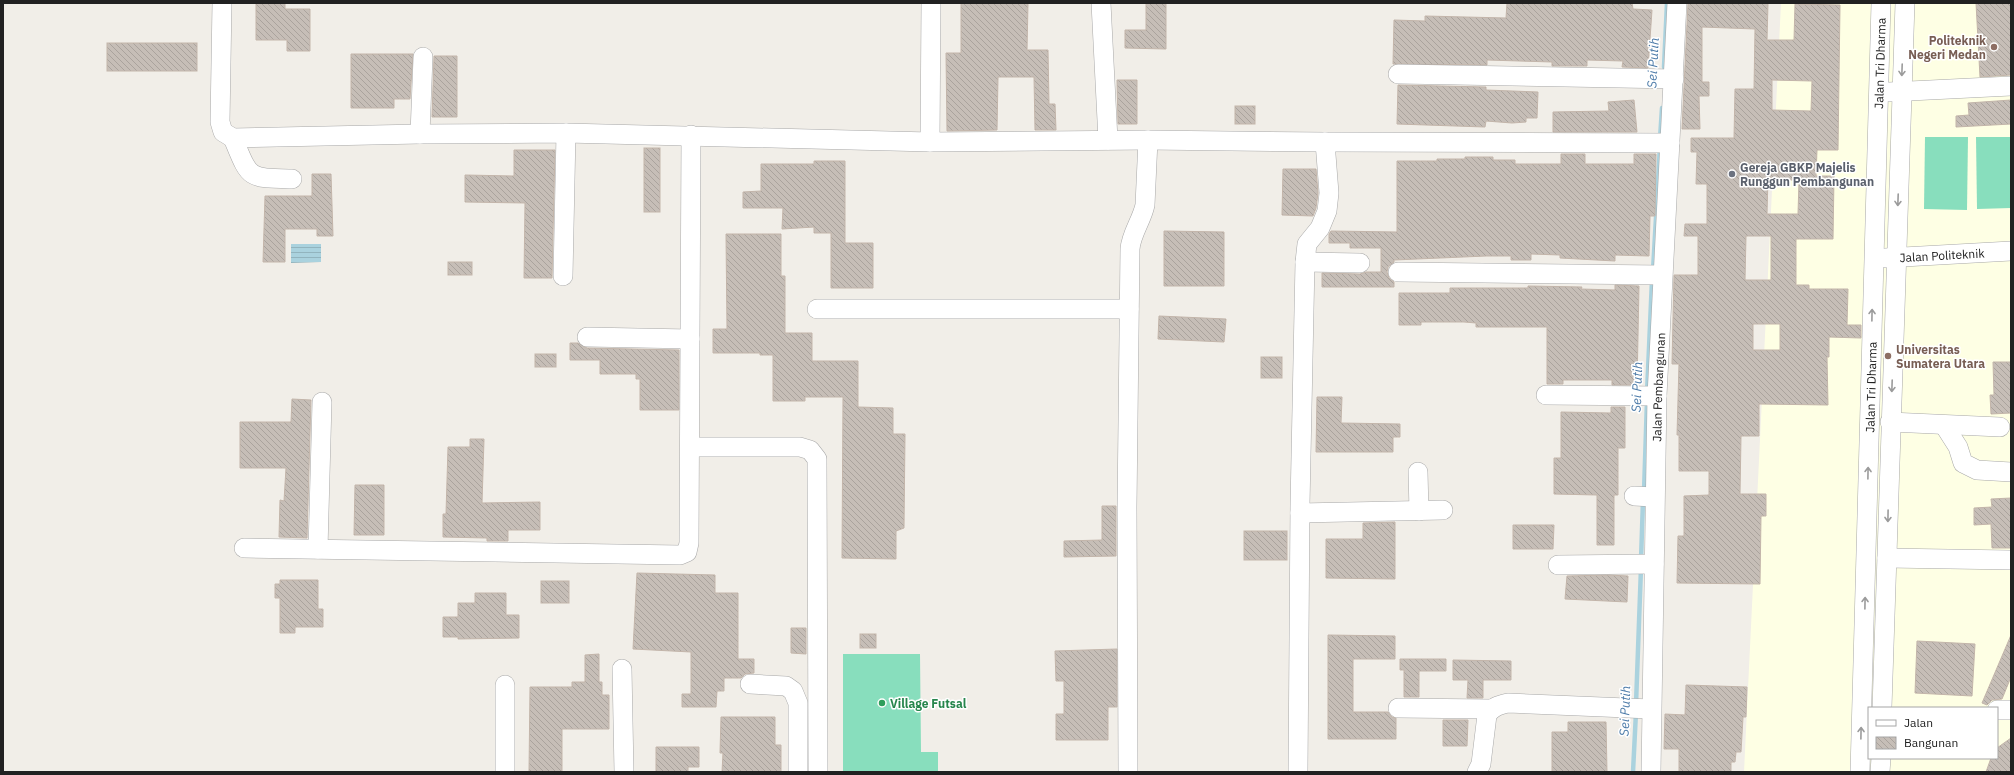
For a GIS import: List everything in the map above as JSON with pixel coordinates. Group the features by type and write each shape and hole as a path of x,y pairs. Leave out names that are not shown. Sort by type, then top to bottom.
{"street":[{"path":"222,3 220,122 223,132 233,138 566,133 930,142 1108,140 1325,142 1662,142"},
{"path":"930,142 931,3"},
{"path":"1101,3 1108,140"},
{"name":"Jalan Pembangunan","path":"1650,772 1641,708 1645,497 1652,396 1662,142 1677,3"},
{"name":"Jalan Tri Dharma","path":"1860,772 1881,3"},
{"name":"Jalan Tri Dharma","path":"1882,701 1905,3"},
{"path":"420,134 423,57"},
{"path":"1398,74 1668,79"},
{"path":"1878,93 2011,86"},
{"path":"563,276 566,133"},
{"path":"244,548 680,555 687,552 689,543 691,447 691,135"},
{"path":"233,138 243,165 249,172 260,178 292,179"},
{"path":"1128,772 1130,243 1143,216 1145,205 1148,140"},
{"path":"1298,772 1304,262 1307,244 1320,228 1327,211 1328,193 1325,142"},
{"name":"Jalan Politeknik","path":"1873,259 2011,251"},
{"path":"1304,262 1360,263"},
{"path":"1398,272 1656,275"},
{"path":"817,310 1129,310"},
{"path":"587,337 690,339"},
{"path":"1546,395 1652,396"},
{"path":"318,549 322,402"},
{"path":"1890,422 2000,427"},
{"path":"1944,425 1958,448 1963,463 1977,470 2011,472"},
{"path":"691,447 800,447 810,450 817,458 818,772"},
{"path":"1418,472 1419,511"},
{"path":"1300,513 1443,510"},
{"path":"1887,558 2011,560"},
{"path":"1558,565 1644,564"},
{"path":"622,669 624,772"},
{"path":"750,684 786,686 793,691 798,703 798,772"},
{"path":"505,685 505,772"},
{"path":"1862,695 1882,701"},
{"path":"1398,708 1491,709 1508,703 1641,708"},
{"path":"1477,772 1481,764 1486,715 1491,709"},
{"path":"1998,710 2011,710"},
{"path":"1880,772 1881,759"}],"shaded area":[{"name":"Universitas Sumatera Utara","path":"1781,3 2011,3 2011,772 1744,772"}],"green space":[{"path":"1925,137 1968,137 1967,210 1924,209"},
{"path":"1976,137 2011,137 2011,208 1977,209"},
{"name":"Village Futsal","path":"843,654 920,654 921,752 938,752 938,772 843,772"}],"water":[{"path":"291,244 321,244 321,262 291,263"}],"building":[{"path":"256,3 285,3 285,9 310,9 310,51 287,51 287,40 256,40"},
{"path":"961,3 1028,3 1027,50 1048,50 1049,104 1055,104 1056,130 1035,130 1034,77 998,77 997,130 947,131 946,53 961,53"},
{"path":"1146,3 1166,3 1166,49 1125,48 1125,30 1146,30"},
{"path":"1507,3 1632,3 1633,9 1652,10 1648,68 1622,67 1623,61 1587,60 1587,66 1552,66 1552,62 1487,60 1487,65 1393,64 1394,20 1425,21 1425,16 1506,18"},
{"path":"1688,3 1768,3 1767,40 1794,40 1795,4 1840,5 1838,150 1817,150 1816,176 1834,176 1833,239 1796,239 1796,285 1809,285 1809,289 1848,289 1847,325 1861,325 1861,338 1829,337 1829,357 1827,357 1828,405 1759,404 1759,436 1741,436 1740,494 1766,494 1766,516 1761,516 1760,584 1677,583 1678,536 1684,536 1684,496 1709,495 1709,471 1679,471 1679,435 1677,435 1679,364 1672,364 1674,275 1698,275 1698,236 1684,236 1685,224 1707,224 1707,184 1696,184 1697,152 1691,152 1691,138 1734,138 1735,89 1754,89 1755,29 1702,27 1702,82 1709,82 1709,96 1699,96 1700,129 1682,129","holes":["1772,80 1812,81 1811,111 1772,110","1768,177 1799,181 1798,214 1767,214","1746,236 1771,236 1771,280 1745,280","1753,324 1780,324 1780,350 1753,350"]},
{"name":"Politeknik Negeri Medan","path":"1976,3 2011,3 2011,75 1980,77"},
{"path":"107,43 197,43 197,71 107,71"},
{"path":"351,54 413,54 410,99 394,99 394,108 351,108"},
{"path":"434,56 457,56 457,117 432,117"},
{"path":"1117,80 1137,80 1137,124 1118,124"},
{"path":"1398,85 1486,87 1486,90 1538,92 1537,118 1526,118 1526,122 1512,123 1486,121 1485,127 1397,124"},
{"path":"1634,100 1637,132 1553,132 1553,112 1609,111 1608,102"},
{"path":"2011,100 2011,124 1956,127 1956,116 1969,115 1968,103"},
{"path":"1235,106 1255,106 1255,124 1235,124"},
{"path":"644,148 660,148 660,212 644,212"},
{"path":"514,150 555,150 552,278 524,278 525,203 465,202 465,175 514,176"},
{"path":"1561,154 1585,154 1585,164 1634,164 1634,154 1656,154 1655,216 1650,216 1649,256 1615,255 1615,261 1560,258 1560,255 1531,254 1531,260 1511,260 1511,256 1486,256 1394,260 1394,262 1388,267 1387,272 1389,278 1394,282 1394,287 1322,287 1322,273 1360,274 1366,272 1381,272 1381,248 1350,248 1350,243 1329,243 1329,234 1331,231 1397,232 1397,161 1437,161 1437,159 1465,159 1465,157 1493,157 1493,160 1515,160 1515,164 1561,164"},
{"path":"814,161 845,161 845,243 873,243 873,288 831,288 831,233 814,233 814,227 782,229 783,208 743,208 743,192 761,191 761,164 814,164"},
{"path":"1283,169 1316,169 1318,193 1316,208 1313,216 1282,215"},
{"path":"312,174 331,174 333,236 317,236 317,229 285,229 285,262 263,262 265,196 312,196"},
{"path":"1164,231 1224,232 1224,286 1164,286"},
{"path":"726,234 781,234 781,276 785,276 785,333 812,333 812,361 858,361 858,407 893,408 893,434 905,434 904,528 896,531 896,559 842,558 843,397 805,397 805,401 773,401 773,355 760,355 760,353 713,353 713,329 727,329"},
{"path":"448,262 472,262 472,275 448,275"},
{"path":"1615,285 1639,286 1637,385 1612,385 1612,380 1563,380 1563,384 1547,384 1547,327 1476,327 1476,323 1464,322 1421,322 1421,325 1399,325 1399,293 1450,293 1450,288 1528,288 1528,286 1582,287 1581,289 1615,290"},
{"path":"1159,316 1226,319 1224,342 1158,339"},
{"path":"570,343 578,343 587,348 679,350 679,410 640,410 640,379 636,379 636,374 600,374 600,360 570,360"},
{"path":"535,354 556,354 556,367 535,367"},
{"path":"1261,357 1282,357 1282,378 1261,378"},
{"path":"1993,362 2011,362 2011,413 1991,414 1990,395 1994,395"},
{"path":"1317,397 1342,397 1341,423 1400,424 1400,437 1393,437 1393,452 1316,452"},
{"path":"292,399 311,400 307,538 279,537 280,500 284,501 286,468 240,468 240,422 291,422"},
{"path":"1611,407 1625,407 1625,448 1618,448 1618,495 1614,495 1614,545 1597,545 1597,495 1554,494 1554,458 1561,458 1561,412 1611,413"},
{"path":"470,439 484,439 482,503 540,502 540,530 508,530 508,541 487,541 487,538 443,537 443,514 446,514 448,447 470,447"},
{"path":"355,485 384,485 384,535 354,535"},
{"path":"2011,498 2011,548 1992,548 1991,524 1974,525 1974,508 1992,507 1991,499"},
{"path":"1102,506 1116,506 1116,556 1064,557 1064,541 1102,540"},
{"path":"1395,522 1395,579 1326,578 1326,539 1363,539 1363,523"},
{"path":"1513,525 1554,525 1553,549 1513,549"},
{"path":"1244,531 1287,531 1287,560 1244,560"},
{"path":"637,573 715,575 715,593 738,593 738,659 754,659 754,673 745,674 741,678 724,678 724,691 717,691 716,707 682,707 682,694 691,694 691,652 633,649"},
{"path":"1567,576 1628,576 1627,602 1565,599"},
{"path":"280,580 318,580 318,609 323,609 323,627 295,627 295,633 280,633 280,598 275,598 275,584 280,584"},
{"path":"541,581 569,581 569,603 541,603"},
{"path":"475,593 506,593 506,615 519,615 519,638 458,639 458,637 443,637 443,617 458,617 458,603 475,603"},
{"path":"791,628 806,628 806,654 791,653"},
{"path":"860,634 876,634 876,648 860,648"},
{"path":"1328,635 1395,636 1395,659 1353,659 1353,712 1388,712 1392,717 1396,718 1396,739 1328,739"},
{"path":"2011,635 2011,677 2002,699 1992,700 1987,705 1982,703"},
{"path":"1917,641 1975,644 1972,696 1915,693"},
{"path":"1117,649 1117,707 1108,707 1108,740 1056,740 1056,714 1064,714 1064,681 1056,681 1055,651"},
{"path":"599,654 599,682 602,682 602,695 609,695 609,729 562,729 562,772 529,772 530,687 572,687 572,682 585,682 585,655"},
{"path":"1400,659 1446,659 1446,671 1419,671 1419,697 1404,697 1404,670 1400,670"},
{"path":"1453,660 1511,661 1511,680 1483,680 1483,698 1467,698 1468,680 1453,680"},
{"path":"1686,685 1747,687 1746,717 1743,717 1741,752 1736,752 1735,762 1731,762 1731,772 1679,772 1679,749 1664,749 1665,714 1685,715"},
{"path":"721,717 775,717 775,745 781,745 781,772 722,772 723,753 720,753"},
{"path":"1443,720 1468,720 1467,746 1443,746"},
{"path":"1568,722 1606,722 1607,772 1552,772 1552,732 1568,732"},
{"path":"2011,738 2011,772 1986,772 1991,759 1998,759 1998,747"},
{"path":"656,747 699,747 699,767 688,767 688,772 656,772"}],"waterway":[{"name":"Sei Putih","path":"1664,67 1667,3"},
{"name":"Sei Putih","path":"1660,139 1662,108"},
{"name":"Sei Putih","path":"1653,271 1660,146"},
{"name":"Sei Putih","path":"1647,393 1652,280"},
{"name":"Sei Putih","path":"1644,492 1647,400"},
{"name":"Sei Putih","path":"1641,560 1643,500"},
{"name":"Sei Putih","path":"1636,704 1641,568"},
{"name":"Sei Putih","path":"1633,772 1636,712"}],"place":[{"name":"Politeknik Negeri Medan","path":"1994,47"},
{"name":"Gereja GBKP Majelis Runggun Pembangunan","path":"1732,174"},
{"name":"Universitas Sumatera Utara","path":"1888,356"},
{"name":"Village Futsal","path":"882,703"}]}
